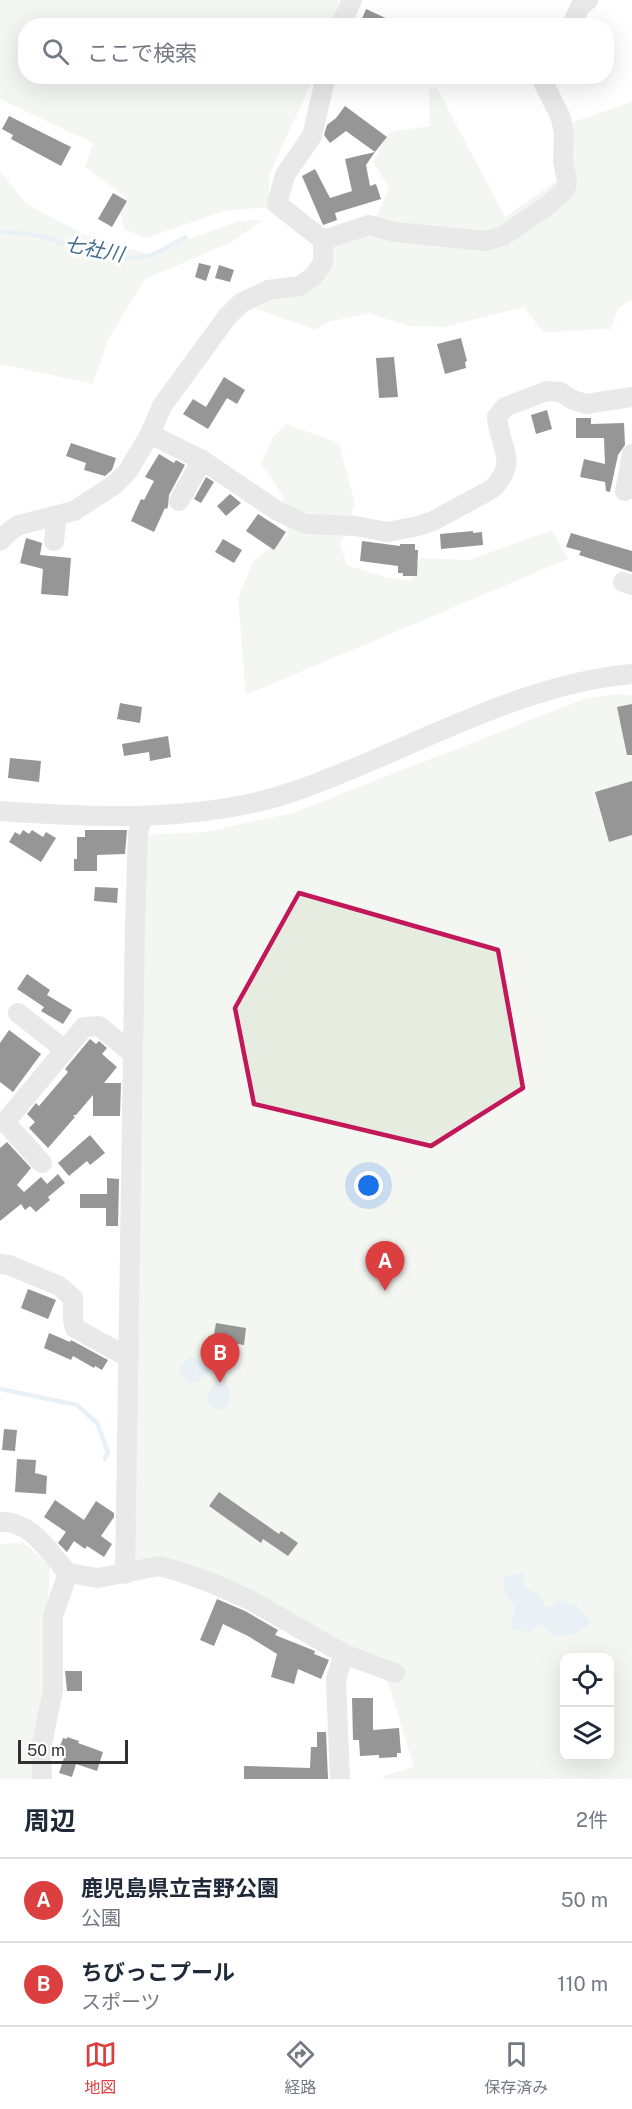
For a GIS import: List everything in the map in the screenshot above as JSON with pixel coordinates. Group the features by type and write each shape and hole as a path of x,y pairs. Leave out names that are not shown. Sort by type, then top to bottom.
{"street":[{"path":"343,18 352,0"},
{"path":"575,18 581,5 588,0"},
{"path":"323,240 277,204 285,175 312,136 324,84"},
{"path":"323,240 369,225 395,232 486,242 503,236 547,206 565,190 567,182 563,160 564,134 561,118 544,84"},
{"path":"0,541 10,530 19,525 74,511 114,485 128,471 150,434 162,406 227,317 241,303 268,290 300,286 314,276 323,261 323,240"},
{"path":"150,434 202,460 276,510 305,524 355,526 388,532 433,521 492,489 500,481 508,465 507,454 498,430 497,417 505,407 547,391 560,392 573,400 586,404 632,397"},
{"path":"625,491 632,454"},
{"path":"179,501 202,460"},
{"path":"54,542 57,516"},
{"path":"0,811 60,816 142,816 210,810 252,803 297,791 521,699 579,681 632,674"},
{"path":"125,1574 133,1054 138,834 142,816"},
{"path":"18,1013 64,1050"},
{"path":"42,1163 5,1122 64,1050 84,1027 99,1026 133,1054"},
{"path":"0,1264 9,1265 59,1286 73,1298 75,1328 129,1358"},
{"path":"0,1522 20,1525 36,1536 68,1573 98,1578 159,1566 214,1584 250,1600 344,1654 395,1673"},
{"path":"42,1779 41,1749 53,1690 53,1616 68,1573"},
{"path":"340,1779 336,1679 344,1654"}],"highlighted area":[{"path":"299,893 498,950 523,1088 431,1146 254,1104 235,1008"}],"shaded area":[{"path":"0,0 339,0 334,18 18,18 18,84 311,84 269,175 269,207 225,211 146,238 124,229 120,212 126,197 85,167 93,143 0,99"},
{"path":"437,88 505,217 562,177 561,126 632,102 632,300 618,308 611,329 543,332 524,307 444,327 408,326 368,313 329,322 315,330 254,308 257,301 295,293 331,245 372,228 389,188 373,162 389,132 430,126 429,89"},
{"path":"0,172 27,204 83,234 148,254 238,221 263,220 230,243 145,279 108,340 93,384 0,364"},
{"path":"286,424 339,443 355,504 340,545 347,565 385,577 411,581 420,558 469,560 552,530 568,559 246,695 238,598 254,560 288,535 283,496 261,464 273,437"},
{"path":"618,694 632,695 632,1779 384,1779 383,1776 414,1767 382,1663 268,1605 133,1566 133,1402 138,1365 143,835 205,832 292,813 587,698"},
{"path":"23,1542 50,1566 39,1779 0,1779 0,1544"}],"water":[{"path":"189,1357 209,1364 213,1364 220,1358 228,1361 230,1369 225,1382 230,1394 229,1405 221,1411 210,1406 208,1399 208,1393 216,1383 217,1374 205,1373 198,1382 188,1383 180,1374 180,1366"},
{"path":"522,1573 526,1588 538,1593 546,1607 561,1600 577,1606 591,1622 578,1632 566,1636 553,1634 541,1623 531,1632 512,1630 515,1608 505,1593 503,1577"}],"building":[{"path":"366,9 386,18 362,18"},
{"path":"345,106 387,137 375,152 346,131 330,143 324,135 327,125"},
{"path":"9,116 71,147 61,166 11,139 13,135 2,129"},
{"path":"375,152 366,165 370,186 376,184 381,199 335,213 337,220 323,225 302,176 315,169 330,198 352,191 345,159"},
{"path":"113,193 127,201 112,227 98,219"},
{"path":"199,263 211,266 206,281 195,277"},
{"path":"219,265 234,270 230,282 215,278"},
{"path":"461,338 467,361 465,362 466,368 445,374 437,344"},
{"path":"394,357 398,397 379,398 376,358"},
{"path":"224,377 245,390 237,404 227,398 208,429 183,414 193,399 206,407"},
{"path":"547,410 552,429 536,434 531,415"},
{"path":"576,418 591,418 591,424 624,423 625,445 618,455 610,492 606,491 605,482 580,477 584,459 605,464 604,438 576,438"},
{"path":"71,443 116,458 112,470 105,476 84,470 86,463 66,456"},
{"path":"159,454 174,463 176,460 185,465 169,495 167,509 165,508 154,532 131,521 141,499 144,500 154,481 145,477"},
{"path":"206,477 214,482 201,503 194,499"},
{"path":"230,494 241,503 226,516 217,506"},
{"path":"258,514 286,532 274,550 246,531"},
{"path":"473,531 473,533 482,532 483,545 441,549 440,534"},
{"path":"571,533 632,551 632,572 579,555 581,551 566,547"},
{"path":"26,538 42,543 40,555 71,558 68,596 41,594 43,569 20,563"},
{"path":"223,539 242,550 234,563 215,552"},
{"path":"362,541 400,546 400,544 415,544 415,550 418,550 417,576 403,576 403,573 398,573 398,566 360,561"},
{"path":"120,703 142,707 140,723 117,719"},
{"path":"632,704 632,755 627,755 617,707"},
{"path":"168,736 171,757 150,761 149,752 124,756 122,744"},
{"path":"10,758 41,761 39,782 8,778"},
{"path":"632,781 632,835 609,842 595,792"},
{"path":"23,830 29,834 32,830 43,837 46,832 56,838 41,862 9,842 15,832 20,835"},
{"path":"85,830 127,830 125,854 97,855 97,871 74,871 74,859 77,859 77,837 85,837"},
{"path":"95,887 118,888 117,903 94,901"},
{"path":"27,974 50,990 47,995 72,1010 63,1024 41,1011 44,1007 17,989"},
{"path":"9,1030 41,1054 13,1092 0,1082 0,1043"},
{"path":"90,1039 96,1044 99,1041 107,1048 102,1054 117,1067 104,1083 121,1083 120,1116 93,1116 93,1095 76,1115 73,1115 75,1117 48,1148 29,1128 35,1122 27,1114 36,1103 39,1106 68,1072 65,1069"},
{"path":"90,1135 105,1153 90,1165 87,1161 69,1176 58,1163"},
{"path":"7,1142 31,1168 17,1185 24,1192 41,1177 47,1184 58,1174 65,1183 48,1197 50,1200 36,1212 30,1206 25,1210 21,1204 0,1221 0,1148"},
{"path":"107,1178 119,1179 118,1226 106,1226 106,1208 80,1208 80,1194 107,1194"},
{"path":"28,1289 56,1300 48,1319 21,1308"},
{"path":"216,1323 246,1328 244,1345 213,1340"},
{"path":"49,1333 70,1342 71,1340 108,1360 102,1370 73,1356 71,1360 44,1348"},
{"path":"4,1429 17,1430 15,1451 2,1450"},
{"path":"17,1459 36,1460 35,1473 47,1476 46,1494 15,1492"},
{"path":"219,1492 279,1534 281,1531 298,1543 288,1556 263,1539 261,1543 209,1506"},
{"path":"55,1500 84,1520 96,1501 114,1513 114,1517 101,1536 112,1544 104,1557 87,1546 85,1549 74,1541 67,1552 58,1543 66,1532 44,1517"},
{"path":"217,1599 245,1611 278,1630 275,1635 315,1651 314,1654 329,1660 321,1679 298,1669 294,1684 271,1677 277,1654 223,1624 214,1646 200,1640"},
{"path":"65,1671 82,1671 82,1691 67,1691"},
{"path":"352,1698 373,1698 373,1730 399,1728 401,1753 397,1753 397,1757 360,1756 359,1740 353,1740"},
{"path":"317,1732 326,1732 328,1779 244,1779 244,1766 310,1768 311,1747 317,1747"},
{"path":"67,1737 103,1752 97,1771 76,1764 72,1777 59,1773 65,1755 58,1752 63,1738 67,1739"}],"waterway":[{"name":"七社川","path":"0,232 35,235 96,254 122,258 153,255 186,237"},
{"path":"0,1389 77,1405 97,1423 108,1452 105,1459"}],"place":[{"name":"鹿児島県立吉野公園","path":"385,1291"},
{"name":"ちびっこプール","path":"220,1383"}]}
